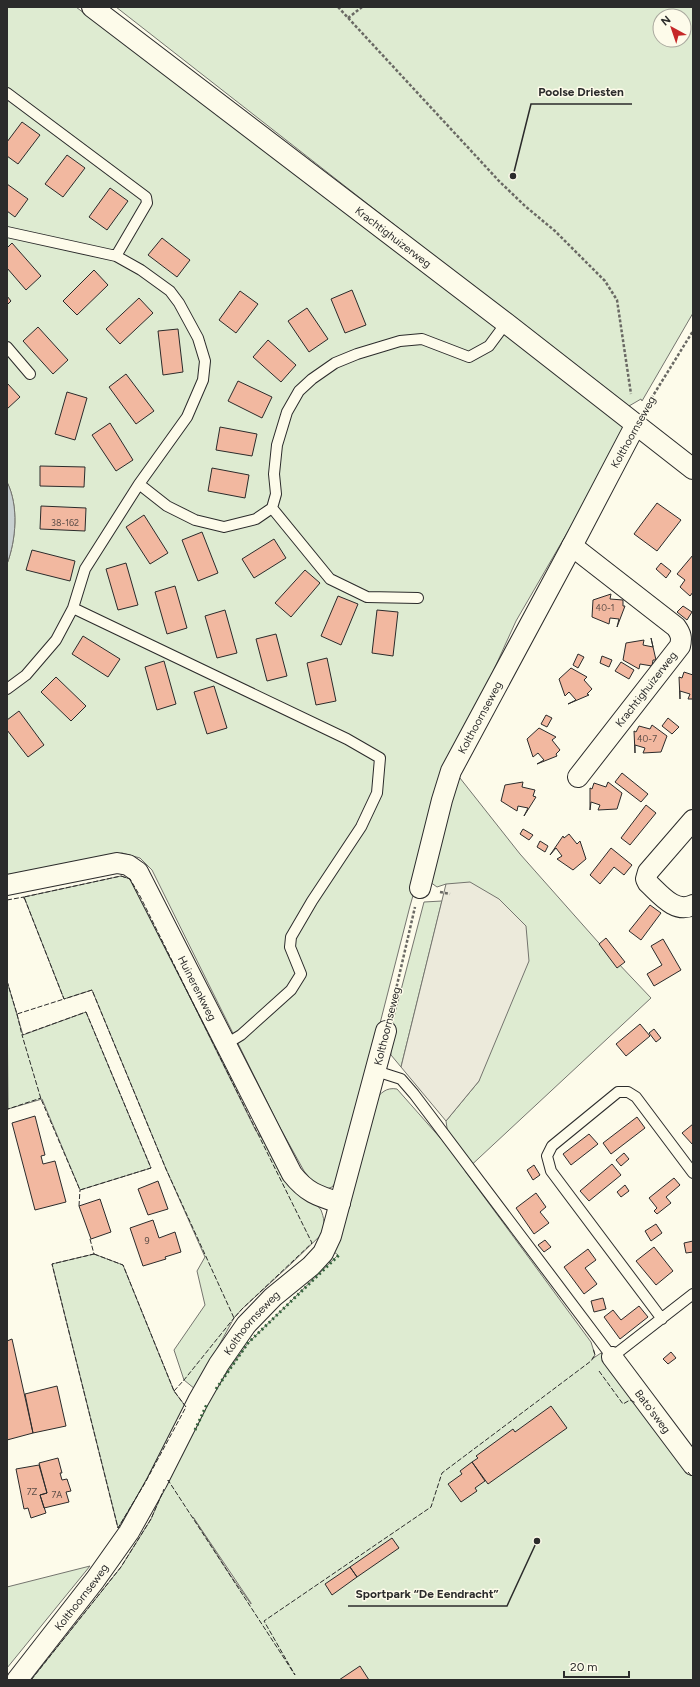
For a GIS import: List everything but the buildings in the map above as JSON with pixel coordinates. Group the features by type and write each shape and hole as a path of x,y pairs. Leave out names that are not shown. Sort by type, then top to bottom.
{"street":[{"name":"Krachtighuizerweg","path":"92,7 506,323 693,469"},
{"name":"Kolthoornseweg","path":"420,888 442,800 451,771 636,424"},
{"name":"Krachtighuizerweg","path":"572,546 676,627 680,632 682,639 680,646 578,777"},
{"path":"693,820 648,872 646,879 648,883 669,902 680,907 689,907 693,905"},
{"name":"Huinerenkweg","path":"7,885 117,863 128,865 138,872 292,1174 302,1186 315,1195 340,1203"},
{"name":"Kolthoornseweg","path":"17,1680 95,1580 129,1532 219,1364 246,1326 273,1297 311,1266 323,1253 331,1236 386,1031"},
{"name":"Bato'sweg","path":"612,1357 693,1465"}],"lane":[{"path":"7,93 146,197 147,203 116,256"},
{"path":"7,232 116,256 142,270 170,291 179,303 198,338 205,361 203,380 187,417 139,484 85,569 73,608 56,640 26,675 7,689"},
{"path":"139,484 166,506 195,520 224,526 256,519 272,508 276,494 274,474 277,445 287,412 299,391 312,379 336,363 357,354 400,341 422,339 469,357 489,346 506,323"},
{"path":"7,347 30,374"},
{"path":"272,508 330,579 367,597 418,598"},
{"path":"73,608 347,739 380,758 377,793 361,828 312,901 291,938 290,947 301,974 291,990 242,1035 226,1044"},
{"path":"376,1071 401,1079 414,1094 612,1357 693,1294"},
{"path":"662,1319 551,1171 547,1156 552,1146 618,1092 628,1092 636,1097 693,1173"}],"path":[{"path":"338,7 499,181 525,206 555,231 605,281 617,300 636,424"},
{"path":"348,18 362,7"},
{"name":"Kolthoornseweg","path":"636,424 693,331"},
{"name":"Kolthoornseweg","path":"386,1031 420,888"}],"green space":[{"path":"7,7 76,7 628,428 516,621 450,766 410,906 341,1176 332,1187 324,1190 316,1186 304,1171 278,1124 152,870 140,858 122,853 7,875 7,564 14,534 15,512 11,491 7,482"},
{"path":"116,7 693,7 693,313 642,401 641,399 629,406 629,410"},
{"path":"456,773 520,854 598,942 651,998 465,1171 591,1342 595,1355 592,1359 601,1353 693,1476 693,1680 31,1680 121,1567 151,1519 168,1480 212,1394 248,1343 338,1255 334,1252 374,1101 381,1093 390,1089 397,1089 450,1149 446,1121 479,1081 446,884 437,887 430,882","holes":["193,1517 251,1603 231,1576"]},
{"path":"121,876 130,879 140,896 256,1131 321,1210 324,1221 323,1233 234,1318 195,1389 184,1380 174,1350 205,1305 197,1271 205,1257 166,1169 92,990 64,999 24,897"},
{"path":"442,901 401,1067 391,1055 389,1036 424,902"},
{"path":"7,981 23,1035 86,1012 151,1168 80,1190 42,1099 8,1109"},
{"path":"94,1254 123,1265 174,1391 186,1407 145,1483 118,1528 52,1264"},
{"path":"90,1566 7,1668 7,1587"}],"shaded area":[{"path":"7,482 11,491 15,512 15,523 10,555 7,564"},
{"path":"470,882 499,899 526,926 529,961 479,1081 446,1121 401,1067 446,884"}],"hedge":[{"path":"216,1389 248,1343 339,1255"},
{"path":"195,1430 207,1404"}],"fence":[{"path":"121,876 130,879 140,896 312,1243 234,1318 166,1169 92,990 64,999 24,897 121,876"},
{"path":"7,900 24,897 24,899"},
{"path":"7,981 17,1014 64,999"},
{"path":"86,1012 151,1168 80,1190 41,1099 22,1035 86,1012"},
{"path":"17,1014 22,1035"},
{"path":"7,1106 8,1109 41,1098"},
{"path":"79,1206 80,1190"},
{"path":"90,1239 94,1254"},
{"path":"94,1254 123,1265 174,1391 186,1407 145,1483 118,1528 52,1264 94,1254"},
{"path":"174,1391 234,1318"},
{"path":"168,1481 295,1675 264,1621 431,1507 442,1473 591,1361 595,1355 593,1348"},
{"path":"599,1371 623,1404 630,1400 636,1403"},
{"path":"688,1472 693,1478"},
{"path":"31,1680 121,1567 151,1519 164,1489"}],"place":[{"name":"Poolse Driesten","path":"513,176"},
{"name":"Sportpark “De Eendracht”","path":"537,1541"}]}
